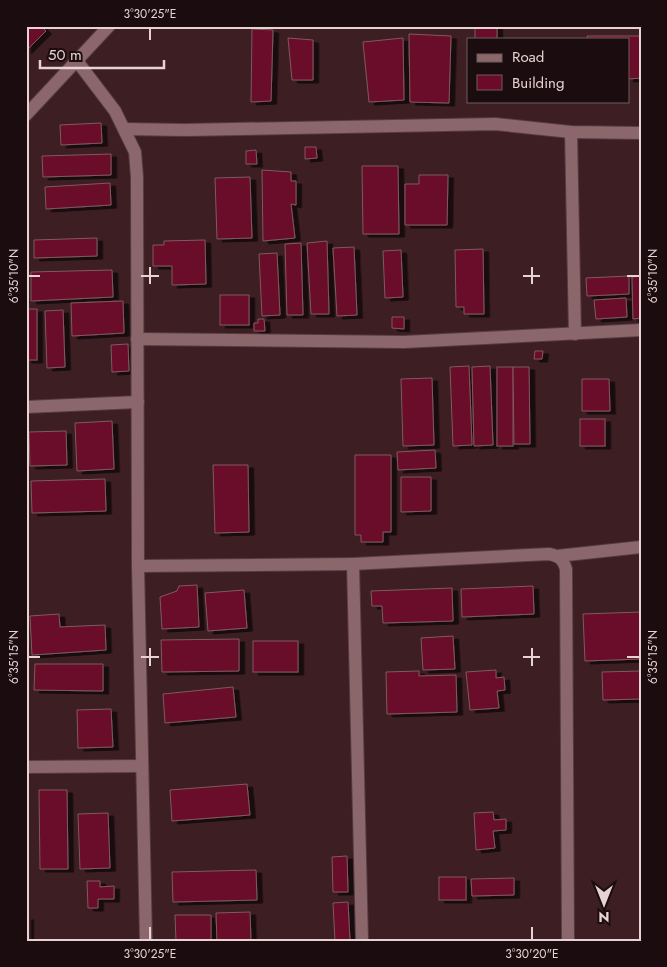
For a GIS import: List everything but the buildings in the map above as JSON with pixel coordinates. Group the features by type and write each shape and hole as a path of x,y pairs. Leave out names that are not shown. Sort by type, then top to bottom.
{"street":[{"path":"26,116 109,26"},
{"path":"77,61 115,111 135,152 138,176 138,566 146,941"},
{"path":"124,129 195,130 495,124 571,132 641,132"},
{"path":"571,132 575,334"},
{"path":"137,338 404,342 641,330"},
{"path":"26,407 138,402"},
{"path":"138,566 353,564 549,554 557,556 641,548"},
{"path":"557,556 563,561 566,569 568,941"},
{"path":"353,564 362,941"},
{"path":"26,767 141,766"}]}
